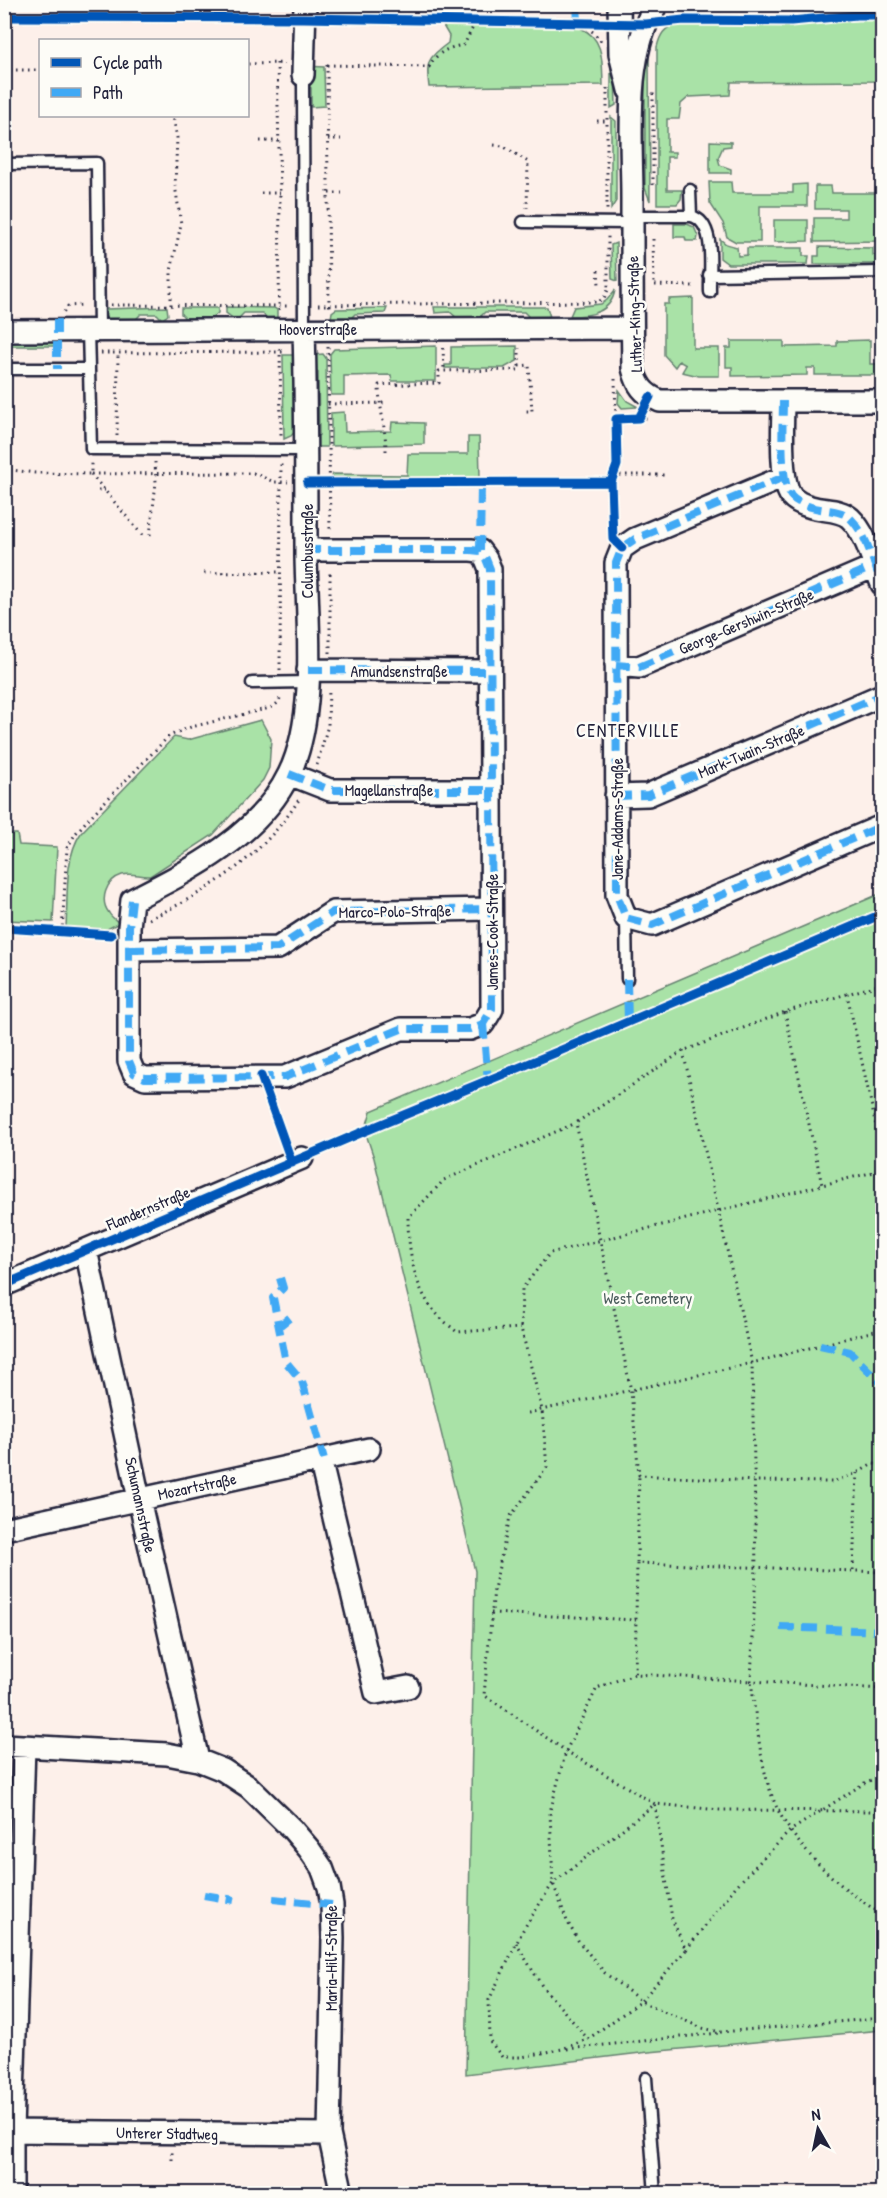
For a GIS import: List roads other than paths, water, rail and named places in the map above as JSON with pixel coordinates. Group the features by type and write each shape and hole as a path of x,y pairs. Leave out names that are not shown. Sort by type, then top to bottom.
{"street":[{"name":"Columbusstraße","path":"303,74 305,4"},
{"name":"Luther-King-Straße","path":"619,4 620,54 632,100"},
{"name":"Luther-King-Straße","path":"657,4 643,31 632,100 632,328 633,368 636,380 642,390 650,397 660,401 882,401"},
{"name":"Hooverstraße","path":"4,331 304,329 328,337 632,328"},
{"name":"Columbusstraße","path":"132,900 196,867 244,831 270,803 290,774 304,727 308,676 304,329"},
{"path":"783,401 784,477 791,496 812,508 832,510 849,517 861,531 879,575"},
{"name":"Jane-Addams-Straße","path":"626,918 617,895 616,563 622,548 635,539 784,477"},
{"name":"James-Cook-Straße","path":"132,900 129,1060 134,1073 145,1078 285,1077 401,1029 470,1029 483,1024 492,1009 490,569 486,559 480,551 306,550"},
{"name":"George-Gershwin-Straße","path":"616,665 639,667 879,575"},
{"name":"Amundsenstraße","path":"308,676 490,671"},
{"name":"Mark-Twain-Straße","path":"616,796 648,795 882,695"},
{"name":"Magellanstraße","path":"290,774 330,790 491,790"},
{"path":"626,918 652,925 882,826"},
{"name":"Marco-Polo-Straße","path":"130,950 278,948 333,912 491,909"},
{"name":"Flandernstraße","path":"4,1285 302,1158"},
{"name":"Schumannstraße","path":"86,1250 198,1760"},
{"name":"Mozartstraße","path":"4,1530 369,1449"},
{"path":"320,1460 375,1693 408,1687"},
{"path":"12,2193 8,2131 14,1745"},
{"name":"Maria-Hilf-Straße","path":"14,1745 167,1754 198,1760 223,1770 249,1787 292,1828 322,1868 332,1905 333,1938 329,2134 342,2193"},
{"name":"Unterer Stadtweg","path":"8,2131 329,2134"}],"lane":[{"name":"Columbusstraße","path":"303,74 304,329"},
{"path":"4,164 97,163 98,305 88,353 91,449 306,450"},
{"path":"690,190 691,216"},
{"path":"525,222 608,222 653,216 698,218 704,223 710,243 710,284 882,272"},
{"path":"4,369 89,369"},
{"path":"252,683 280,682 308,676"},
{"path":"626,918 627,979"},
{"path":"646,2078 655,2193"}],"district":[{"name":"CENTERVILLE","path":"628,730"}],"park label":[{"name":"West Cemetery","path":"648,1298"}]}
